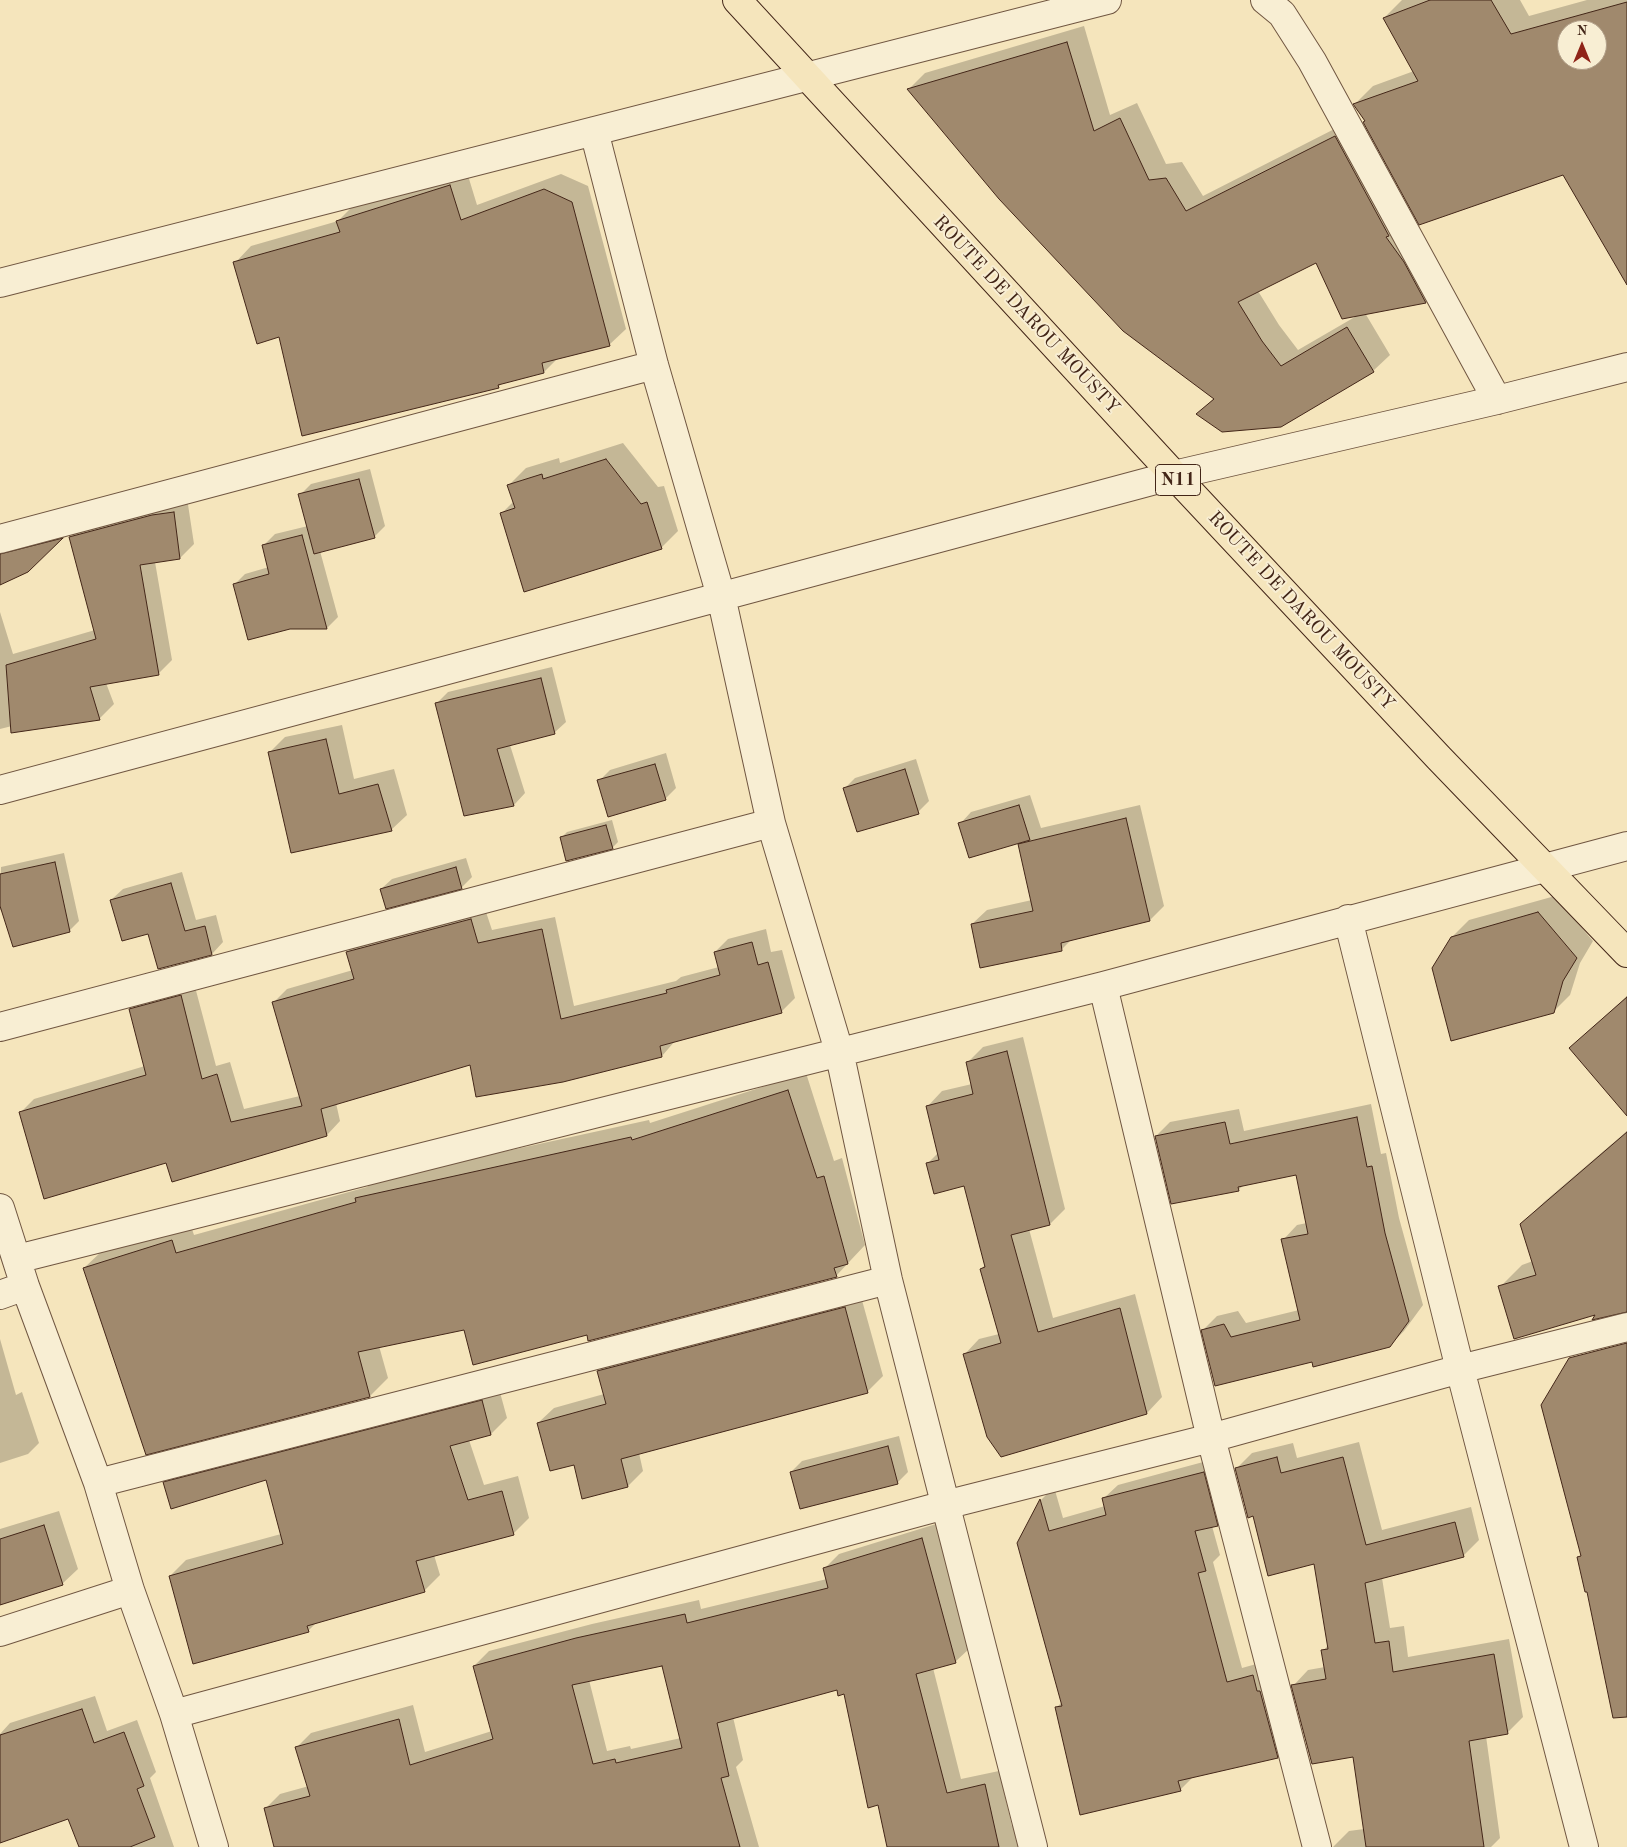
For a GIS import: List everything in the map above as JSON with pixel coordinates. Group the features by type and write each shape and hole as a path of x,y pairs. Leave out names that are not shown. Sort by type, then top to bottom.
{"main road":[{"name":"ROUTE DE DAROU MOUSTY","path":"737,0 809,76 885,163 1174,475 1439,758 1627,953"}],"street":[{"path":"0,283 1107,0"},
{"path":"1265,0 1282,14 1312,61 1497,400"},
{"path":"594,131 654,365 721,596 771,823 839,1051 888,1280 1033,1847"},
{"path":"0,539 654,365"},
{"path":"0,790 1174,475 1497,400 1627,367"},
{"path":"0,1027 771,823"},
{"path":"17,1260 839,1051 1103,986 1627,846"},
{"path":"1348,919 1460,1369 1584,1847"},
{"path":"1103,986 1211,1438 1317,1847"},
{"path":"0,1208 25,1286 98,1483 130,1590 174,1714 214,1847"},
{"path":"98,1483 888,1280"},
{"path":"0,1295 25,1286"},
{"path":"174,1714 945,1504 1211,1438 1460,1369 1627,1327"},
{"path":"0,1632 130,1590"}],"building":[{"path":"1430,0 1491,0 1511,34 1557,21 1557,70 1607,70 1607,20 1562,20 1627,2 1627,285 1563,175 1419,225 1363,122 1365,121 1353,104 1418,81 1383,18"},
{"path":"1067,42 1094,131 1120,118 1149,180 1166,178 1186,211 1335,136 1389,236 1386,237 1404,262 1426,303 1342,319 1316,263 1238,302 1262,341 1281,366 1347,327 1374,372 1281,427 1222,432 1196,414 1214,399 1123,331 999,199 907,89"},
{"path":"450,185 461,220 544,189 572,202 610,346 542,363 544,373 498,385 499,388 302,436 279,337 257,344 233,262 340,232 336,221"},
{"path":"606,459 641,504 647,502 662,549 524,592 500,513 515,508 507,485 542,474 543,479"},
{"path":"359,479 375,538 314,554 298,494"},
{"path":"174,512 180,559 140,565 159,675 90,687 100,720 11,733 6,665 96,639 69,537 152,515"},
{"path":"302,535 327,629 290,629 248,640 233,584 269,574 262,545"},
{"path":"63,538 28,572 0,585 0,554"},
{"path":"541,678 555,734 497,749 514,806 464,816 435,703"},
{"path":"326,739 339,794 378,784 392,831 291,853 268,752"},
{"path":"655,764 666,800 608,817 597,780"},
{"path":"905,769 919,814 857,832 843,788"},
{"path":"1019,805 1030,840 969,858 958,823"},
{"path":"1126,818 1150,921 1061,943 1062,951 980,968 971,924 1033,911 1018,844"},
{"path":"606,825 613,849 566,861 560,837"},
{"path":"55,862 70,932 13,947 0,906 0,874"},
{"path":"456,867 462,889 386,909 380,889"},
{"path":"171,883 185,931 205,926 212,955 158,969 148,934 122,941 110,900"},
{"path":"1538,912 1577,958 1563,981 1554,1013 1451,1041 1432,968 1451,937"},
{"path":"471,919 478,943 542,929 561,1019 667,993 666,990 720,975 714,952 752,942 758,965 768,962 782,1013 660,1046 662,1057 563,1082 476,1097 470,1065 321,1109 327,1136 172,1182 166,1163 44,1199 19,1112 146,1075 129,1009 181,995 202,1079 217,1074 231,1122 302,1106 272,1002 354,979 346,952"},
{"path":"1627,997 1627,1116 1569,1048"},
{"path":"1007,1051 1050,1225 1011,1235 1038,1332 1120,1308 1147,1414 1001,1457 987,1437 963,1354 1001,1343 980,1269 985,1267 964,1186 934,1194 926,1163 939,1160 926,1106 973,1094 966,1062"},
{"path":"788,1090 817,1178 824,1176 848,1264 834,1268 837,1277 588,1341 587,1335 473,1365 464,1330 358,1352 370,1397 146,1455 83,1268 172,1240 176,1253 356,1202 355,1198 631,1137 632,1140"},
{"path":"1357,1117 1367,1167 1372,1166 1385,1233 1409,1321 1390,1347 1313,1367 1312,1362 1215,1386 1201,1330 1224,1324 1231,1337 1300,1320 1281,1239 1308,1234 1296,1175 1238,1187 1239,1191 1171,1204 1155,1136 1225,1122 1230,1144"},
{"path":"1627,1132 1627,1312 1592,1320 1595,1315 1514,1339 1498,1286 1536,1275 1520,1224"},
{"path":"845,1307 868,1393 621,1459 628,1487 582,1499 574,1465 550,1471 537,1423 606,1404 597,1371"},
{"path":"1627,1343 1627,1717 1613,1718 1587,1592 1585,1592 1577,1557 1581,1556 1541,1405 1569,1358"},
{"path":"482,1400 491,1435 450,1446 468,1500 502,1491 514,1535 416,1561 425,1592 307,1626 309,1632 193,1664 169,1576 283,1544 266,1480 171,1509 163,1482"},
{"path":"888,1446 898,1484 800,1509 790,1472"},
{"path":"1277,1457 1281,1473 1343,1457 1366,1545 1455,1522 1464,1557 1365,1583 1375,1643 1389,1641 1393,1672 1494,1654 1508,1734 1469,1741 1484,1847 1366,1847 1353,1757 1312,1764 1291,1685 1326,1679 1321,1650 1328,1649 1314,1564 1268,1576 1253,1516 1248,1518 1235,1468"},
{"path":"1204,1472 1218,1526 1195,1531 1206,1571 1198,1573 1227,1682 1253,1675 1257,1691 1260,1691 1278,1758 1178,1781 1181,1791 1080,1815 1055,1707 1062,1706 1017,1543 1040,1499 1049,1531 1106,1515 1102,1498"},
{"path":"44,1525 63,1585 0,1605 0,1539"},
{"path":"922,1538 956,1663 916,1674 947,1793 985,1784 999,1847 887,1847 878,1805 868,1808 844,1694 838,1696 837,1690 717,1723 729,1776 721,1778 740,1847 274,1847 264,1808 310,1796 295,1747 399,1719 410,1765 493,1739 473,1666 576,1638 685,1614 687,1623 828,1588 823,1568","holes":["662,1666 682,1748 616,1763 615,1759 593,1764 572,1685"]},
{"path":"82,1709 94,1743 124,1732 144,1786 137,1789 155,1837 130,1847 79,1847 68,1819 0,1843 0,1735"}]}
